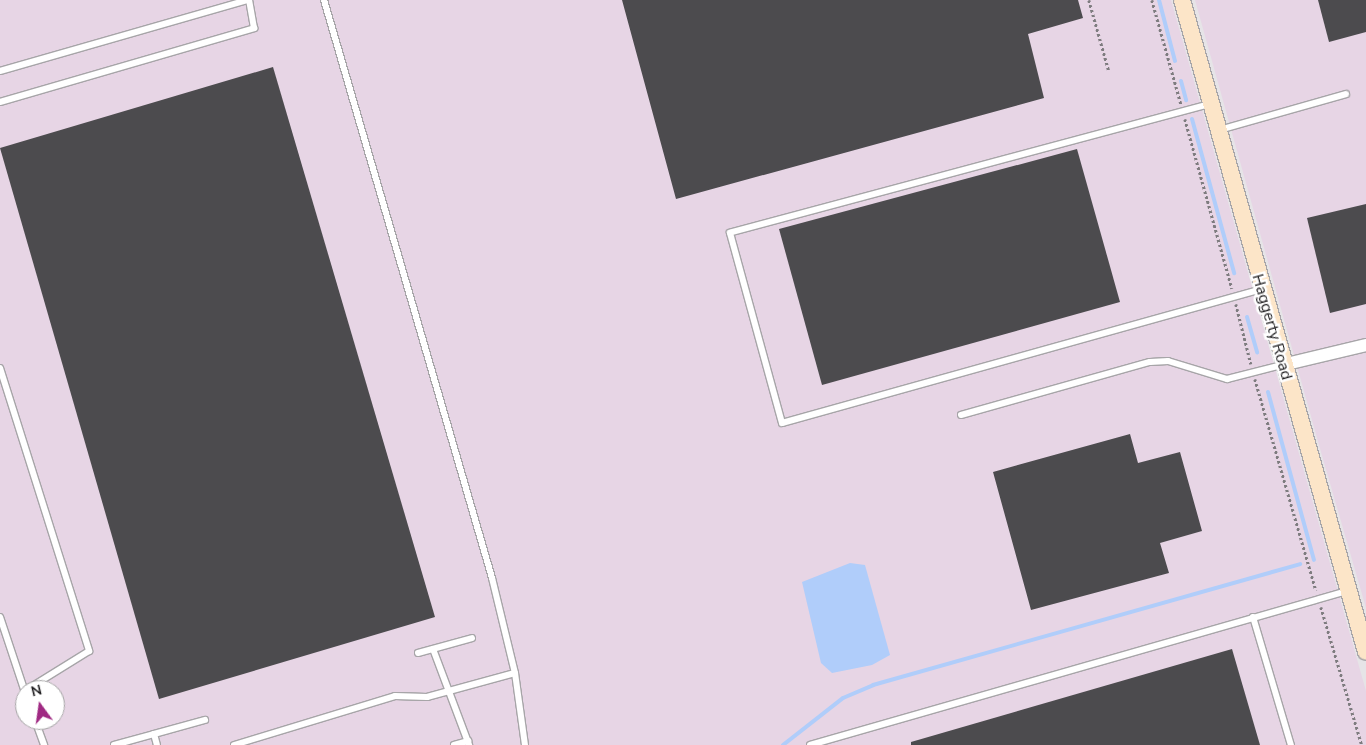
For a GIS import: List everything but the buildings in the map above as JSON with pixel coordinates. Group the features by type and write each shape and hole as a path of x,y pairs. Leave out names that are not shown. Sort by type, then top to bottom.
{"main road":[{"name":"Haggerty Road","path":"1182,0 1282,365 1366,652"}],"street":[{"path":"1282,365 1366,345"}],"lane":[{"path":"0,71 248,0 254,28 0,102"},
{"path":"324,0 515,673 525,745"},
{"path":"1217,130 1346,94"},
{"path":"1210,104 730,233 779,414 782,423 1261,289"},
{"path":"961,414 1150,362 1168,361 1227,379 1282,365"},
{"path":"0,368 88,651 42,680"},
{"path":"810,745 1253,616 1348,591"},
{"path":"0,616 21,680"},
{"path":"1253,616 1291,745"},
{"path":"418,653 472,638"},
{"path":"433,648 447,692 469,743 454,745"},
{"path":"234,745 395,696 447,692 515,673"},
{"path":"114,745 205,720"},
{"path":"39,730 44,745"},
{"path":"154,734 158,745"}],"path":[{"path":"1089,0 1109,71"},
{"path":"1152,0 1252,366"},
{"path":"1256,382 1362,745"}],"shaded area":[{"path":"0,0 1171,0 1366,691 1366,745 0,745"},
{"path":"1195,0 1366,0 1366,608 1319,445"}],"water":[{"path":"850,563 865,565 890,655 872,665 832,673 821,663 802,582"}],"waterway":[{"path":"1159,0 1175,61"},
{"path":"1181,81 1186,100"},
{"path":"1192,119 1234,273"},
{"path":"1247,317 1257,353"},
{"path":"1268,392 1314,560"},
{"path":"783,745 843,698 873,685 1300,564"}]}
